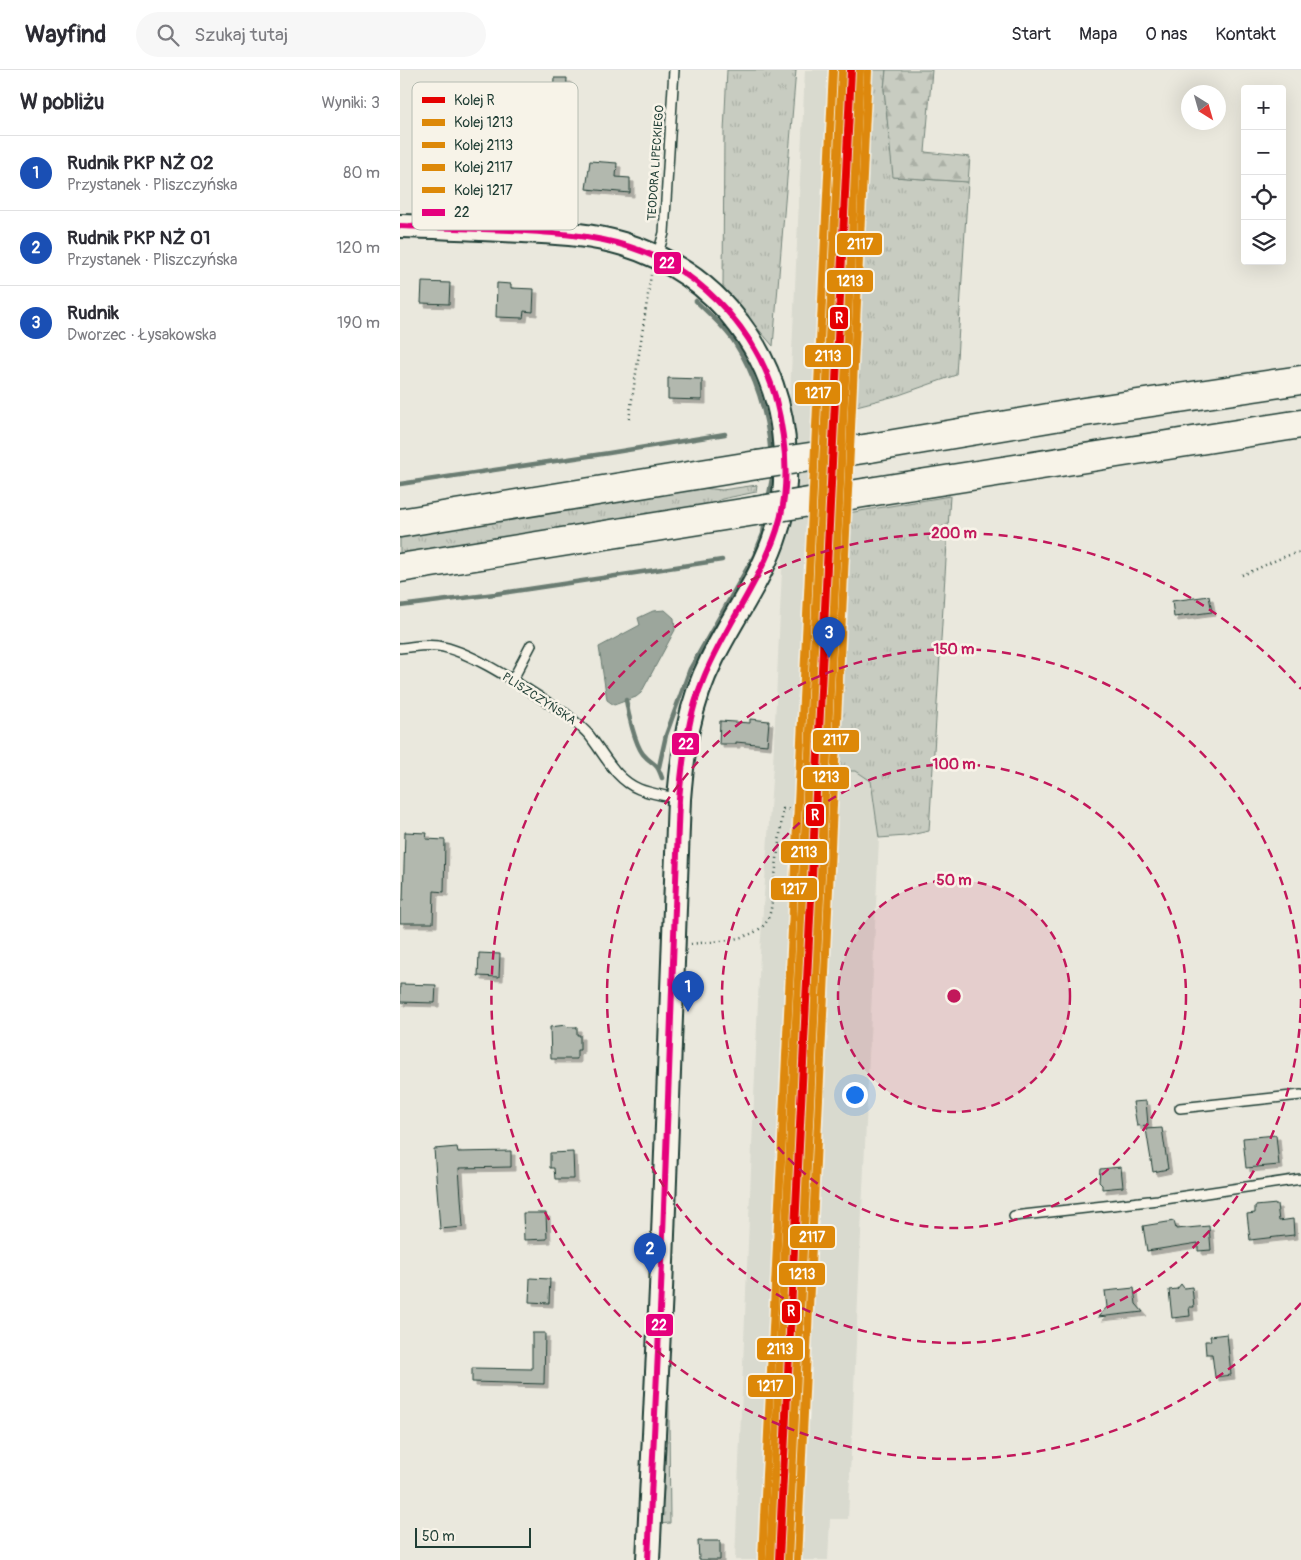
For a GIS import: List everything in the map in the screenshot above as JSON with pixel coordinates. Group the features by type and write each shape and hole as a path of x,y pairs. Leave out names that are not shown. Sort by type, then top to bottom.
{"highway":[{"path":"400,523 757,466 860,440 1084,412 1301,380"},
{"path":"400,568 1301,424"}],"street":[{"path":"493,230 563,233 615,242 657,258 680,270 701,285 725,308 748,336 758,353 772,383 781,413 785,444 786,479 777,531 752,589 714,654 698,691 686,736 679,799 661,1289 648,1560"}],"lane":[{"name":"TEODORA LIPECKIEGO","path":"657,258 664,233 674,70"},
{"path":"512,681 531,645"},
{"name":"PLISZCZYŃSKA","path":"400,648 440,646 483,663 578,724 611,767 622,778 640,789 679,799"},
{"path":"1180,1108 1301,1095"},
{"path":"1014,1216 1158,1200 1301,1179"}],"path":[{"path":"860,440 855,247 865,70"},
{"path":"629,419 649,278 657,258"},
{"path":"789,1560 793,1420 810,1256 808,1208 818,997 828,941 829,878 838,761 847,510"},
{"path":"1242,575 1274,560 1301,552"},
{"path":"674,945 735,939 751,933 766,923 771,909 783,809 820,811 821,783"}],"shaded area":[{"path":"805,70 860,70 841,410 839,576 832,770 856,771 871,781 879,838 848,1519 830,1519 828,1560 735,1560 760,952 773,765"},
{"path":"665,610 674,618 675,630 641,693 636,697 614,705 607,700 599,647 640,625 638,618 653,611"}],"green space":[{"path":"727,70 796,70 773,346 723,288 724,132"},
{"path":"860,70 886,70 884,89 894,177 968,182 956,375 899,395 841,410"},
{"path":"886,70 932,70 925,152 970,157 968,182 893,177 884,89"},
{"path":"757,485 756,492 722,499 697,510 400,558 400,533 692,487 722,490"},
{"path":"950,496 929,831 906,836 879,838 871,781 856,771 832,771 833,686 842,514"},
{"path":"668,1322 670,1523 658,1524"}],"building":[{"path":"554,78 567,78 567,82 554,82"},
{"path":"590,161 617,163 616,177 630,178 630,193 586,189"},
{"path":"422,282 450,283 449,304 421,303"},
{"path":"497,283 511,284 511,288 534,289 533,312 524,311 523,318 496,317"},
{"path":"668,378 702,379 702,400 668,399"},
{"path":"1209,596 1212,612 1174,617 1172,601"},
{"path":"750,719 769,721 767,745 736,742 736,744 719,744 720,721 750,723"},
{"path":"405,832 427,833 426,839 445,840 444,892 434,891 433,923 400,923 400,900 403,900"},
{"path":"479,953 500,954 499,977 478,976"},
{"path":"400,984 436,985 435,1003 400,1002"},
{"path":"566,1025 568,1027 577,1027 577,1035 580,1035 580,1050 577,1050 577,1059 551,1059 550,1027"},
{"path":"1146,1101 1148,1125 1137,1126 1133,1102"},
{"path":"1162,1128 1168,1169 1153,1172 1146,1129"},
{"path":"1276,1135 1279,1165 1246,1168 1243,1138"},
{"path":"457,1147 458,1152 511,1151 511,1167 459,1168 463,1227 440,1229 434,1149"},
{"path":"573,1152 574,1179 555,1179 554,1168 550,1168 550,1153"},
{"path":"1121,1167 1123,1187 1102,1189 1102,1185 1099,1182 1100,1169"},
{"path":"1277,1204 1279,1221 1293,1219 1294,1235 1250,1240 1247,1214 1255,1213 1255,1206"},
{"path":"523,1213 546,1213 547,1239 524,1240"},
{"path":"1174,1221 1176,1229 1209,1226 1211,1250 1198,1251 1198,1243 1147,1251 1143,1226"},
{"path":"530,1278 550,1279 549,1303 529,1302"},
{"path":"1181,1284 1184,1288 1192,1287 1194,1307 1189,1307 1190,1316 1172,1318 1169,1290 1177,1289"},
{"path":"1134,1288 1136,1304 1143,1312 1098,1317 1107,1307 1105,1291"},
{"path":"532,1333 545,1333 544,1384 472,1382 472,1368 532,1369"},
{"path":"1227,1334 1231,1375 1215,1377 1212,1354 1206,1354 1205,1341 1211,1341 1210,1336"},
{"path":"698,1541 720,1541 720,1560 699,1560"}],"waterway":[{"path":"696,301 731,337 749,369 764,411 771,455"},
{"path":"400,484 725,434"},
{"path":"768,500 773,473"},
{"path":"659,767 666,735 690,669 754,556 763,534 765,520"},
{"path":"400,606 495,594 722,560"},
{"path":"626,700 637,743 646,758 656,766 662,778"}],"rail line":[{"name":"1217","path":"762,1559 833,70"},
{"name":"2113","path":"770,1560 842,70"},
{"name":"R","path":"779,1560 851,70"},
{"name":"1213","path":"788,1560 860,70"},
{"name":"2117","path":"797,1560 868,71"}],"transit line":[{"name":"22","path":"400,226 412,226"},
{"name":"22","path":"510,230 572,235 601,240 629,247 655,257 680,270 704,289 728,312 756,351 767,373 775,396 784,446 784,497 777,530 762,568 705,675 690,720 682,767 679,799 661,1289 648,1560"}],"place":[{"name":"Rudnik","path":"829,658"},
{"name":"Rudnik PKP NŻ 02","path":"688,1012"},
{"name":"Rudnik PKP NŻ 01","path":"650,1274"}]}
